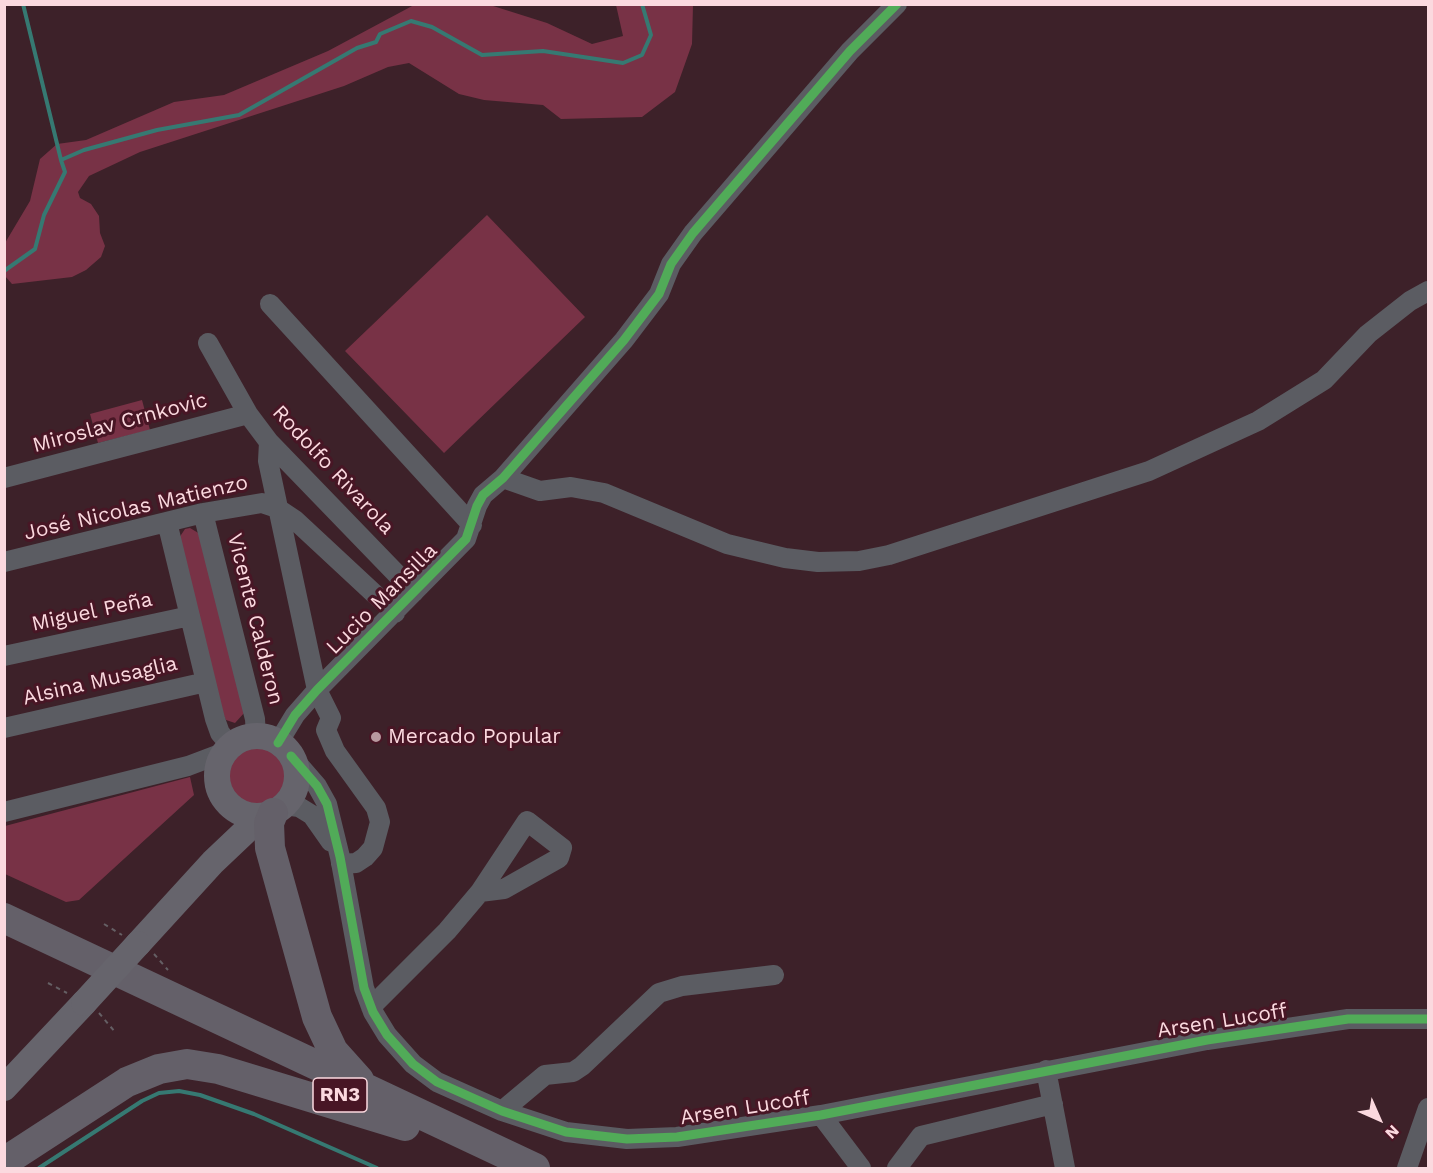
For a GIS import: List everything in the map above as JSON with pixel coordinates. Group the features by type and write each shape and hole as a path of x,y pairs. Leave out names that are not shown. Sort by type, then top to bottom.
{"highway":[{"path":"275,811 269,823 270,848 324,1035 350,1072 387,1098"},
{"name":"RN3","path":"4,918 535,1168"},
{"name":"RN3","path":"4,937 493,1168"},
{"path":"4,1162 127,1082 159,1069 187,1064 211,1067 405,1126"}],"main road":[{"path":"4,1088 82,1001 213,862 251,826 275,811 292,795 296,782 296,769 275,745 228,749 217,775 223,798 224,827 213,862"},
{"path":"223,798 242,814 275,811"}],"street":[{"name":"Lucio Mansilla","path":"275,745 295,715 317,690 466,539 483,495 503,478 624,340 658,294 671,264 693,233 850,51 897,4"},
{"path":"503,478 540,491 571,487 604,493 727,544 775,556 818,562 859,561 889,555 1149,471 1258,421 1324,380 1368,334 1410,301 1428,291"},
{"path":"270,304 472,525"},
{"name":"Rodolfo Rivarola","path":"208,343 248,414 269,442 414,592"},
{"name":"Miroslav Crnkovic","path":"4,478 248,414"},
{"path":"269,442 268,461 317,690 331,718 326,730 335,751 376,808 380,822 373,848 365,857 356,863 340,861"},
{"name":"José Nicolas Matienzo","path":"4,562 203,513 262,503 278,508"},
{"path":"278,508 309,532 395,613"},
{"name":"Vicente Calderon","path":"203,513 255,718 275,745"},
{"path":"4,812 188,766 228,749 218,726 206,682 167,522"},
{"name":"Miguel Peña","path":"4,656 190,616"},
{"name":"Alsina Musaglia","path":"4,728 206,682"},
{"name":"Arsen Lucoff","path":"275,745 317,786 327,804 358,962 371,1007 387,1035 413,1064 451,1089 502,1111 566,1132 627,1139 677,1137 821,1115 1207,1040 1348,1019 1428,1019"},
{"name":"Arsen Lucoff","path":"275,811 299,807 312,815 340,861"},
{"path":"371,1007 447,931 480,892"},
{"path":"502,1111 545,1075 573,1071 582,1066 659,993 682,986 774,975"},
{"path":"1046,1070 1065,1168"},
{"path":"897,1168 921,1136 1053,1104"},
{"path":"1407,1168 1428,1108"},
{"path":"821,1115 861,1168"}],"path":[{"path":"104,924 137,942 170,973"},
{"path":"48,983 82,1001 114,1032"}],"shaded area":[{"path":"414,5 490,5 547,23 592,44 623,36 616,5 693,5 692,44 675,92 642,117 561,119 543,105 484,100 459,94 409,63 388,67 344,86 140,152 89,176 78,192 80,198 91,204 99,216 100,233 105,246 101,257 86,270 72,277 12,284 5,276 5,243 30,201 40,159 57,144 86,140 174,102 224,95 328,51"},
{"path":"487,215 585,317 444,453 345,351"},
{"path":"142,400 150,430 98,443 90,414"},
{"path":"190,528 200,534 245,712 235,723 226,720 222,713 179,538 185,529"},
{"path":"257,748 273,753 281,761 286,777 281,793 273,801 257,806 241,801 233,793 228,777 233,761 241,753"},
{"path":"190,777 194,795 79,900 66,902 5,874 5,826"}],"waterway":[{"path":"23,4 61,160"},
{"path":"4,271 35,249 44,215 65,172 61,160 84,150 157,130 239,115 357,48 376,42 380,34 411,21 432,27 482,55 543,51 623,63 642,55 651,35 642,4"},
{"path":"39,1168 142,1101 159,1093 179,1091 200,1095 254,1114 377,1168"}],"cycle path":[{"path":"278,743 295,715 317,690 466,539 483,495 503,478 624,340 659,294 671,264 693,233 850,51 897,4"},
{"path":"291,756 317,786 327,804 340,857 364,988 373,1012 387,1035 413,1064 437,1082 502,1111 566,1132 627,1139 677,1137 821,1115 1207,1040 1348,1019 1428,1019"}],"place":[{"name":"Mercado Popular","path":"376,737"}]}
